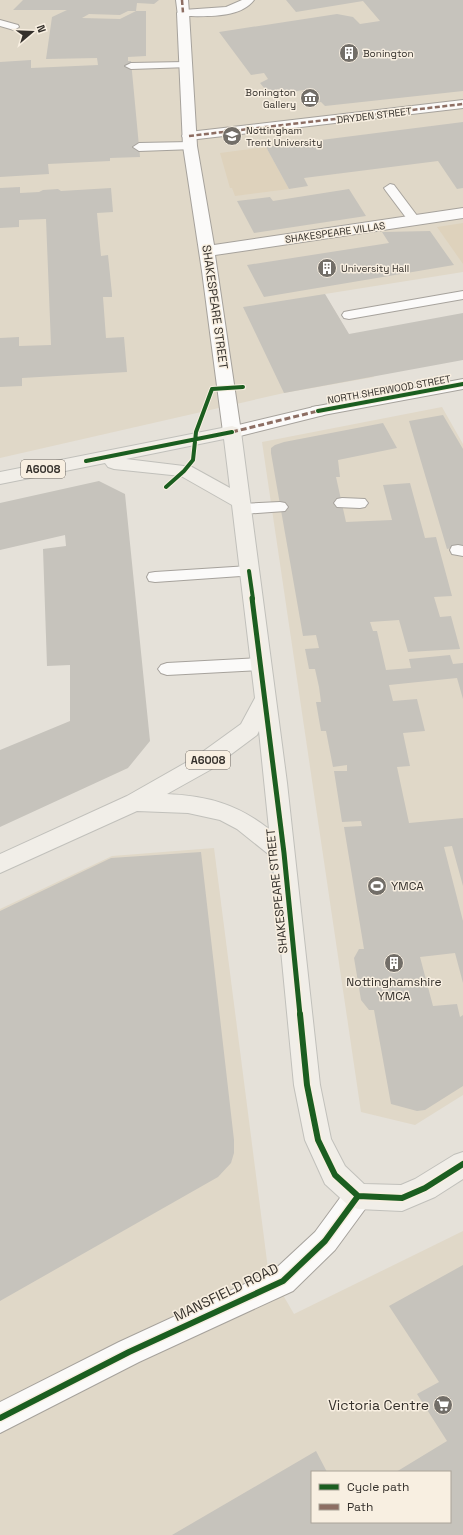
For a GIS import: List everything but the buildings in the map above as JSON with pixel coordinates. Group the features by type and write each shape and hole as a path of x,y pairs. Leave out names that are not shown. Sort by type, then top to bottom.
{"main road":[{"name":"A6008","path":"0,478 232,432"},
{"name":"SHAKESPEARE STREET","path":"232,432 284,853 307,1085 318,1140 335,1175 358,1196"},
{"name":"A6008","path":"86,461 140,465 185,471 241,506"},
{"name":"A6008","path":"0,864 135,802 220,752 249,729 264,700"},
{"name":"A6008","path":"135,802 181,804 214,810 238,818 284,853"},
{"path":"358,1196 402,1198 425,1188 463,1164"}],"street":[{"name":"SHAKESPEARE STREET","path":"182,0 189,141 207,251 232,432"},
{"name":"DRYDEN STREET","path":"189,141 463,104"},
{"name":"SHAKESPEARE VILLAS","path":"207,251 463,213"},
{"name":"NORTH SHERWOOD STREET","path":"232,432 318,411 463,384"},
{"name":"MANSFIELD ROAD","path":"0,1418 129,1352 283,1281 325,1241 358,1196"}],"lane":[{"path":"183,14 229,10 242,7 249,0"},
{"path":"0,24 14,27"},
{"path":"131,66 185,65"},
{"path":"139,147 189,141"},
{"path":"390,188 414,220"},
{"path":"349,315 463,295"},
{"path":"342,504 360,503"},
{"path":"241,506 280,507"},
{"path":"155,577 249,571"},
{"path":"167,669 260,664"}],"shaded area":[{"name":"Nottingham Trent University","path":"0,0 463,0 463,272 325,294 374,377 284,393 0,458"},
{"path":"266,147 289,189 235,196 232,188 230,188 220,153"},
{"path":"463,223 463,264 437,227"},
{"path":"442,407 463,444 463,1095 415,1125 361,1112 262,442"},
{"path":"214,848 268,1269 294,1314 463,1231 463,1535 0,1535 0,909 112,856"}],"marked path":[{"path":"182,0 183,13"},
{"path":"189,136 463,104"},
{"path":"232,432 318,411"}],"cycle path":[{"path":"318,411 463,384"},
{"path":"166,487 184,471 193,460 194,439 212,389 243,387"},
{"path":"86,461 232,432"},
{"path":"249,571 284,853 307,1085 318,1140 335,1175 358,1196"},
{"path":"358,1196 402,1198 425,1188 463,1164"},
{"path":"0,1418 129,1352 283,1281 325,1241 358,1196"}],"place":[{"name":"Bonington","path":"349,53"},
{"name":"Bonington Gallery","path":"310,98"},
{"name":"Nottingham Trent University","path":"232,136"},
{"name":"University Hall","path":"327,268"},
{"name":"YMCA","path":"377,886"},
{"name":"Nottinghamshire YMCA","path":"394,963"},
{"name":"Victoria Centre","path":"443,1405"}]}
